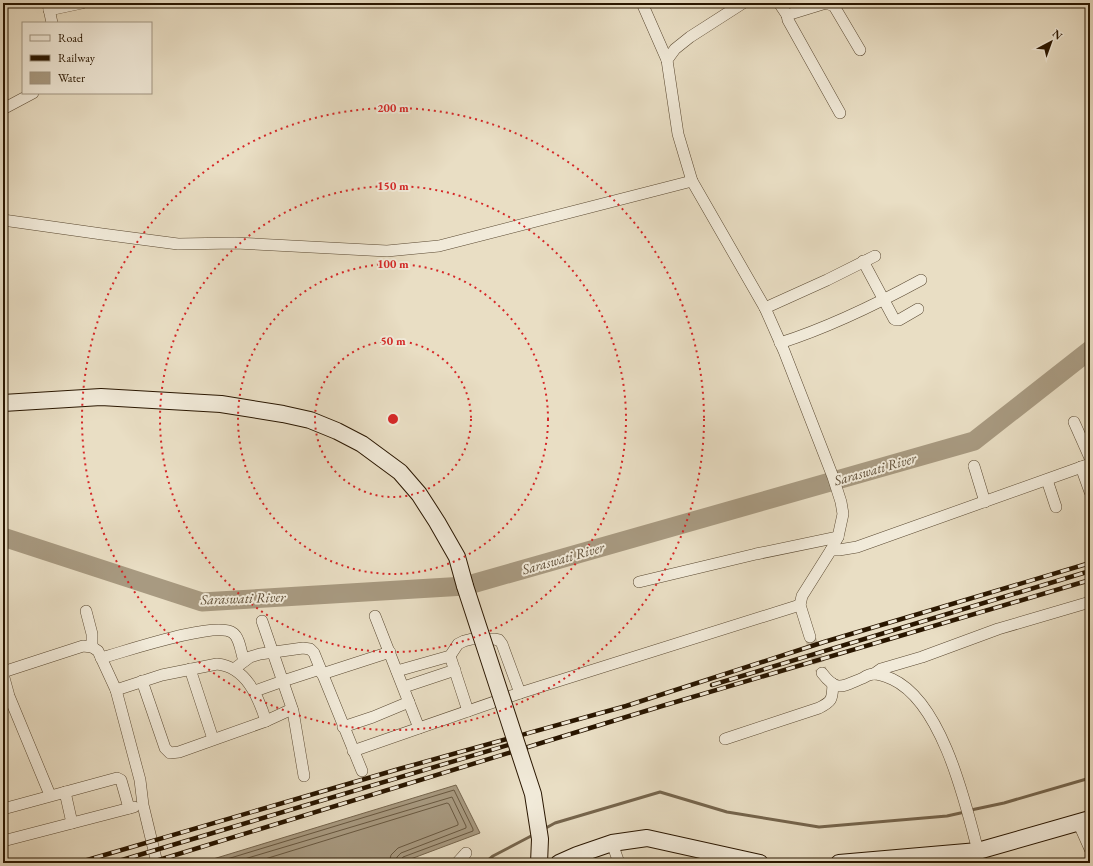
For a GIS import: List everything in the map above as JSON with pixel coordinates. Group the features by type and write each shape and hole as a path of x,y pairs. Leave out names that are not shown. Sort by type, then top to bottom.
{"street":[{"path":"52,22 48,7 82,3"},
{"path":"642,3 667,60 678,134 692,181 765,308 833,477 840,502 843,514 838,537 802,596 800,605 810,637"},
{"path":"667,60 675,49 690,37 742,3"},
{"path":"780,3 785,14 788,15 788,20 840,114"},
{"path":"788,15 826,3 834,6 860,50"},
{"path":"3,109 31,94"},
{"path":"3,220 178,244 235,243 387,251 439,246 692,181"},
{"path":"765,308 875,256"},
{"path":"863,261 894,319 896,320 906,317 918,309"},
{"path":"780,343 844,319 921,280"},
{"path":"3,403 101,397 221,404 283,414 310,420 338,431 362,444 400,472 437,522 457,557 533,794 540,839 539,863"},
{"path":"1074,422 1090,458"},
{"path":"974,466 985,502"},
{"path":"831,550 857,547 1085,466 1090,492"},
{"path":"1047,480 1056,507"},
{"path":"639,582 756,554 838,537"},
{"path":"822,673 828,681 838,687 844,686 874,674 881,669 998,629 1090,602"},
{"path":"353,751 520,693 800,605"},
{"path":"86,611 92,634 92,647"},
{"path":"375,616 419,728"},
{"path":"262,621 292,709 304,776"},
{"path":"101,658 182,635 213,629 227,630 233,633 237,638 244,661"},
{"path":"397,671 450,656 458,644 464,641 494,639 498,640 502,644 520,693"},
{"path":"50,796 9,696 3,673 83,646 92,647 98,651 116,690 140,780 143,805 157,863"},
{"path":"234,669 250,657 260,654 303,648 310,649 314,653 362,771"},
{"path":"255,691 283,681 390,652"},
{"path":"450,656 468,711"},
{"path":"116,690 162,675 217,664 224,665 234,669 255,691 266,720"},
{"path":"190,669 213,739"},
{"path":"404,687 455,670"},
{"path":"874,674 885,676 900,683 910,691 922,705 941,736 956,772 978,851"},
{"path":"142,681 165,748 170,753 179,752 292,709"},
{"path":"725,739 819,708 832,699 833,684"},
{"path":"343,727 373,717 409,702"},
{"path":"3,809 117,778 121,780 129,808"},
{"path":"65,792 72,823"},
{"path":"3,841 143,805"},
{"path":"839,863 960,858 978,851 1084,820 1090,849"},
{"path":"559,863 612,843 647,838 711,858 760,863"},
{"path":"612,843 619,863"},
{"path":"458,863 466,853"}],"water":[{"path":"456,785 480,833 400,863 200,863"}],"waterway":[{"name":"Saraswati River","path":"3,537 202,602 465,586 974,441 1090,350"},
{"path":"971,810 1004,803 1090,778"},
{"path":"544,829 555,823 660,792 727,812 819,827 947,816 965,812"},
{"path":"485,863 493,856 533,835"}],"tunnel":[{"path":"810,637 822,673"}],"railway":[{"path":"77,863 399,769 626,706 824,642 1090,563"},
{"path":"712,685 1090,571"},
{"path":"149,863 662,706 1090,580"},
{"path":"112,863 515,743"}]}
